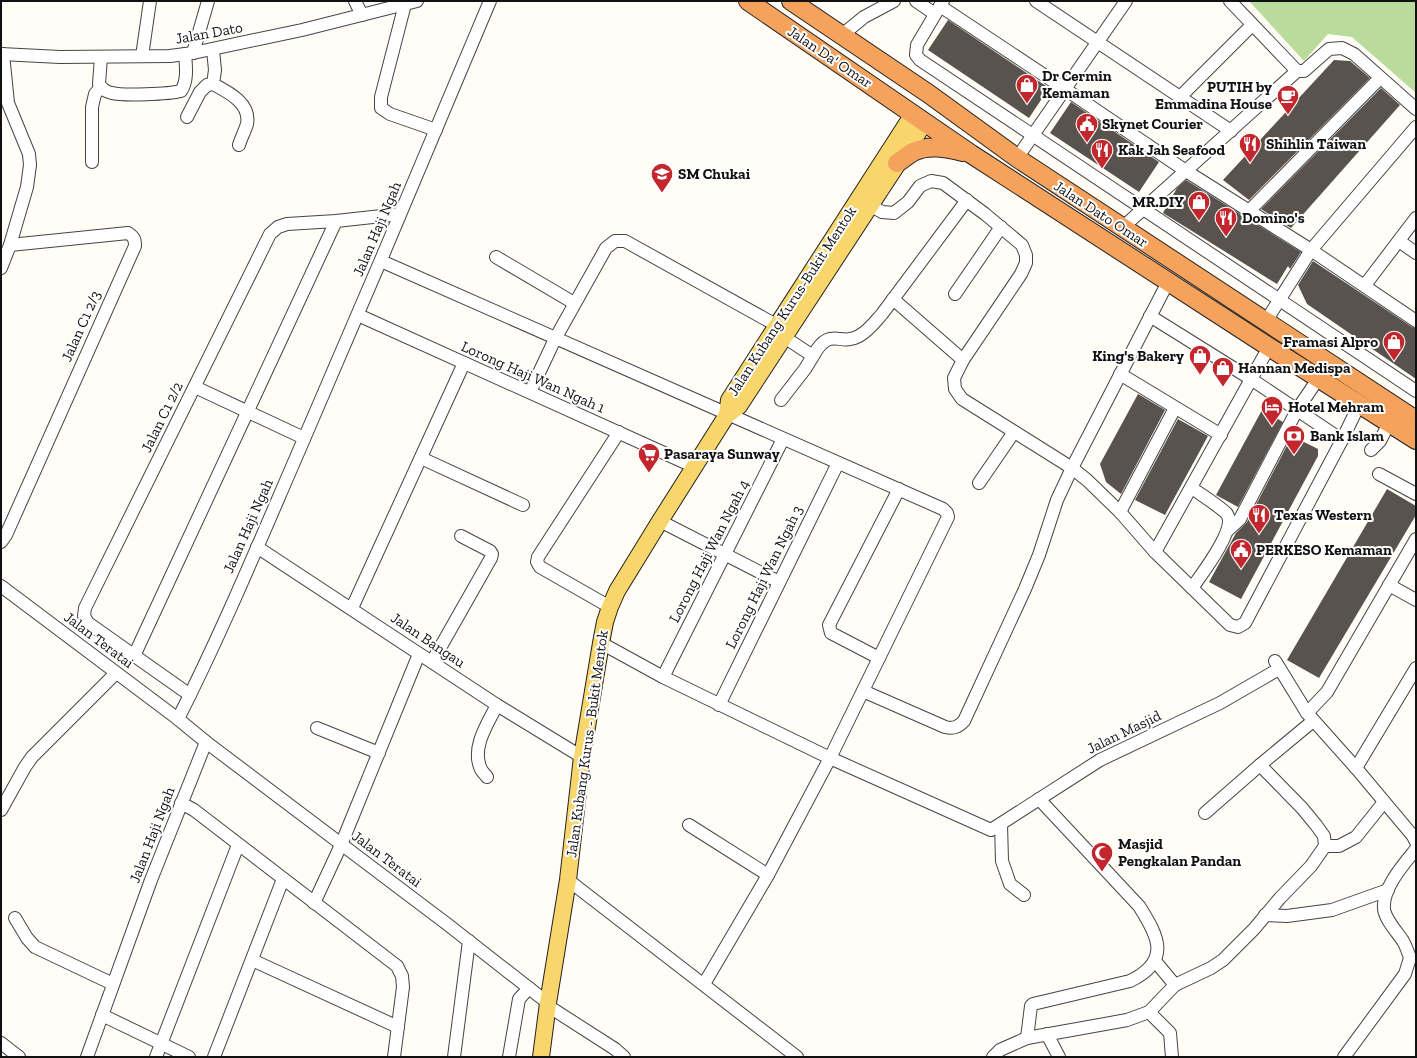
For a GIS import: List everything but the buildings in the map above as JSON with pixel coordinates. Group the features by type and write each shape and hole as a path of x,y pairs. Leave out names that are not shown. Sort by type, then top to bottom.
{"highway":[{"name":"Jalan Da' Omar","path":"748,1 921,114"},
{"name":"Jalan Dato Omar","path":"791,1 929,94 1017,158 1416,420"},
{"path":"813,15 823,28 835,38 915,94 921,100 921,114 933,108 1017,158"},
{"name":"Jalan Dato Omar","path":"921,114 971,154 1318,379 1416,440"},
{"path":"897,163 914,151 935,147 950,148 971,154"}],"main road":[{"name":"Jalan Kubang Kurus-Bukit Mentok","path":"727,415 729,400 870,206 897,163 921,114"},
{"name":"Jalan Kubang Kurus-Bukit Mentok","path":"780,331 921,114"},
{"name":"Jalan Kubang Kurus - Bukit Mentok","path":"541,1057 568,880 582,757 601,643 610,607 617,591 727,415"}],"street":[{"path":"142,56 150,1"},
{"path":"101,57 99,84 110,93 121,95 175,92 181,90 186,76 189,54 208,1"},
{"path":"355,1 362,15"},
{"name":"Jalan Dato","path":"2,54 60,57 101,57 189,54 213,50 417,1"},
{"name":"Jalan Haji Ngah","path":"178,719 257,547 358,315 490,1"},
{"path":"842,35 864,17 894,1"},
{"path":"916,1 940,7 1186,171 1365,285 1416,321"},
{"path":"1036,1 1230,131"},
{"path":"1017,158 1126,1"},
{"path":"1230,1 1297,71"},
{"path":"405,4 381,97 381,108 390,114 436,130"},
{"path":"940,7 916,44 916,55 920,60 1416,391"},
{"path":"1180,97 1252,24"},
{"path":"1122,228 1297,71 1304,71 1328,49 1342,48 1354,54 1416,109"},
{"path":"213,50 215,70 213,84"},
{"path":"1,268 10,245 27,187 30,165 29,154 8,103 2,54"},
{"path":"1249,211 1380,78"},
{"path":"187,117 200,92 207,85 213,84 235,96 245,110 247,123 239,145"},
{"path":"92,162 92,103 95,94 101,87"},
{"path":"1266,321 1311,250 1416,127"},
{"path":"870,206 882,212 894,213 908,202 920,186 931,181 943,183 967,200 1022,245 1026,255 1026,263 1021,274 963,360 954,378 955,389 962,399 1072,468 1087,480 1120,512 1155,552 1230,625 1238,627 1245,623 1360,405"},
{"path":"780,400 805,369 819,346 827,340 836,338 848,339 858,336 868,329 893,299 967,200"},
{"name":"Jalan C1 2/2","path":"190,695 88,623 84,616 85,608 270,234 278,227 287,224 336,221 400,214"},
{"path":"1365,285 1416,218"},
{"path":"134,656 336,221"},
{"path":"955,294 1001,227"},
{"name":"Jalan C1 2/3","path":"1,542 6,535 135,246 135,240 128,233 10,245"},
{"path":"530,392 555,338 574,303 606,248 614,241 625,241 780,331 813,356"},
{"path":"1399,241 1416,253"},
{"path":"496,257 574,303"},
{"path":"381,262 727,415 899,489 943,509 947,513 948,517 830,758 768,875 704,984"},
{"path":"863,691 945,727 958,727 964,721 1025,589 1039,555 1057,500 1168,282"},
{"path":"893,299 963,360"},
{"name":"Lorong Haji Wan Ngah 1","path":"358,315 695,467"},
{"path":"1150,316 1251,379 1342,440"},
{"path":"1155,552 1192,488 1269,347"},
{"path":"352,608 464,363"},
{"path":"1120,374 1221,435"},
{"path":"1228,530 1240,519 1298,410 1318,379"},
{"path":"194,387 304,438"},
{"path":"1120,512 1175,408"},
{"path":"1371,450 1380,441 1389,423"},
{"path":"610,607 540,567 537,562 538,557 619,432"},
{"path":"979,483 1014,432"},
{"name":"Lorong Haji Wan Ngah 4","path":"663,677 783,439"},
{"path":"421,458 523,505"},
{"name":"Lorong Haji Wan Ngah 3","path":"719,705 838,463"},
{"path":"1379,474 1416,494"},
{"path":"1192,488 1226,514 1230,520 1228,530 1217,551 1192,588"},
{"path":"879,658 831,633 829,625 899,489"},
{"path":"660,521 779,582"},
{"path":"432,662 492,554 490,551 461,536"},
{"path":"1205,813 1260,765 1310,717 1327,692 1416,539"},
{"name":"Jalan Bangau","path":"257,547 352,608 497,705 582,757"},
{"path":"1389,585 1416,600"},
{"name":"Jalan Teratai","path":"1,586 178,719"},
{"path":"601,643 663,677 830,758"},
{"path":"314,903 341,845 419,654"},
{"name":"Jalan Masjid","path":"830,758 992,830 1100,760 1220,703 1277,665 1310,717"},
{"path":"1356,768 1416,668"},
{"path":"1,810 32,757 116,673"},
{"path":"487,777 480,768 477,753 482,736 497,705"},
{"path":"1310,717 1356,768 1384,802 1415,835"},
{"path":"178,719 206,742"},
{"path":"317,728 379,753"},
{"name":"Jalan Haji Ngah","path":"86,1057 151,880 206,742"},
{"name":"Jalan Teratai","path":"206,742 469,941 548,1004 615,1049 624,1057"},
{"path":"993,1057 1000,1050 1027,1038 1127,1020 1149,1012 1175,986 1211,968 1223,960 1254,929 1265,915 1311,866 1325,846 1324,836 1302,808 1260,765"},
{"path":"1027,1038 1031,1006 1033,1004 1130,981 1141,975 1155,961 1158,949 1157,938 1139,906 1039,799"},
{"path":"1325,846 1339,846 1356,837 1384,802"},
{"path":"181,803 194,810 397,966 402,976 403,987 394,1057"},
{"path":"1001,824 1002,861 1010,884 1024,895"},
{"path":"689,825 768,875"},
{"path":"156,1057 238,845"},
{"path":"1344,1057 1405,974 1410,958 1404,942 1390,924 1384,909 1386,895 1396,873 1416,849"},
{"path":"214,1057 283,879"},
{"path":"568,880 797,1057"},
{"path":"1265,915 1286,916 1332,910 1388,890"},
{"path":"15,918 26,938 36,947 113,984"},
{"path":"454,1057 469,941"},
{"path":"252,960 398,1027"},
{"path":"1155,961 1175,986"},
{"path":"509,1057 519,999 529,988"},
{"path":"1149,1012 1170,1033 1172,1057"},
{"path":"102,1015 189,1057"},
{"path":"1047,1034 1059,1057"},
{"path":"1,1043 19,1057"}],"green space":[{"path":"1249,1 1416,1 1416,93 1352,37 1328,34 1304,61"}],"place":[{"name":"Dr Cermin Kemaman","path":"1027,104"},
{"name":"PUTIH by Emmadina House","path":"1288,116"},
{"name":"Skynet Courier","path":"1087,144"},
{"name":"Shihlin Taiwan","path":"1250,164"},
{"name":"Kak Jah Seafood","path":"1102,170"},
{"name":"SM Chukai","path":"662,194"},
{"name":"MR.DIY","path":"1199,222"},
{"name":"Domino's","path":"1226,238"},
{"name":"Framasi Alpro","path":"1394,362"},
{"name":"King's Bakery","path":"1200,376"},
{"name":"Hannan Medispa","path":"1223,388"},
{"name":"Hotel Mehram","path":"1272,426"},
{"name":"Bank Islam","path":"1294,456"},
{"name":"Pasaraya Sunway","path":"649,474"},
{"name":"Texas Western","path":"1259,534"},
{"name":"PERKESO Kemaman","path":"1241,570"},
{"name":"Masjid Pengkalan Pandan","path":"1102,872"}]}
